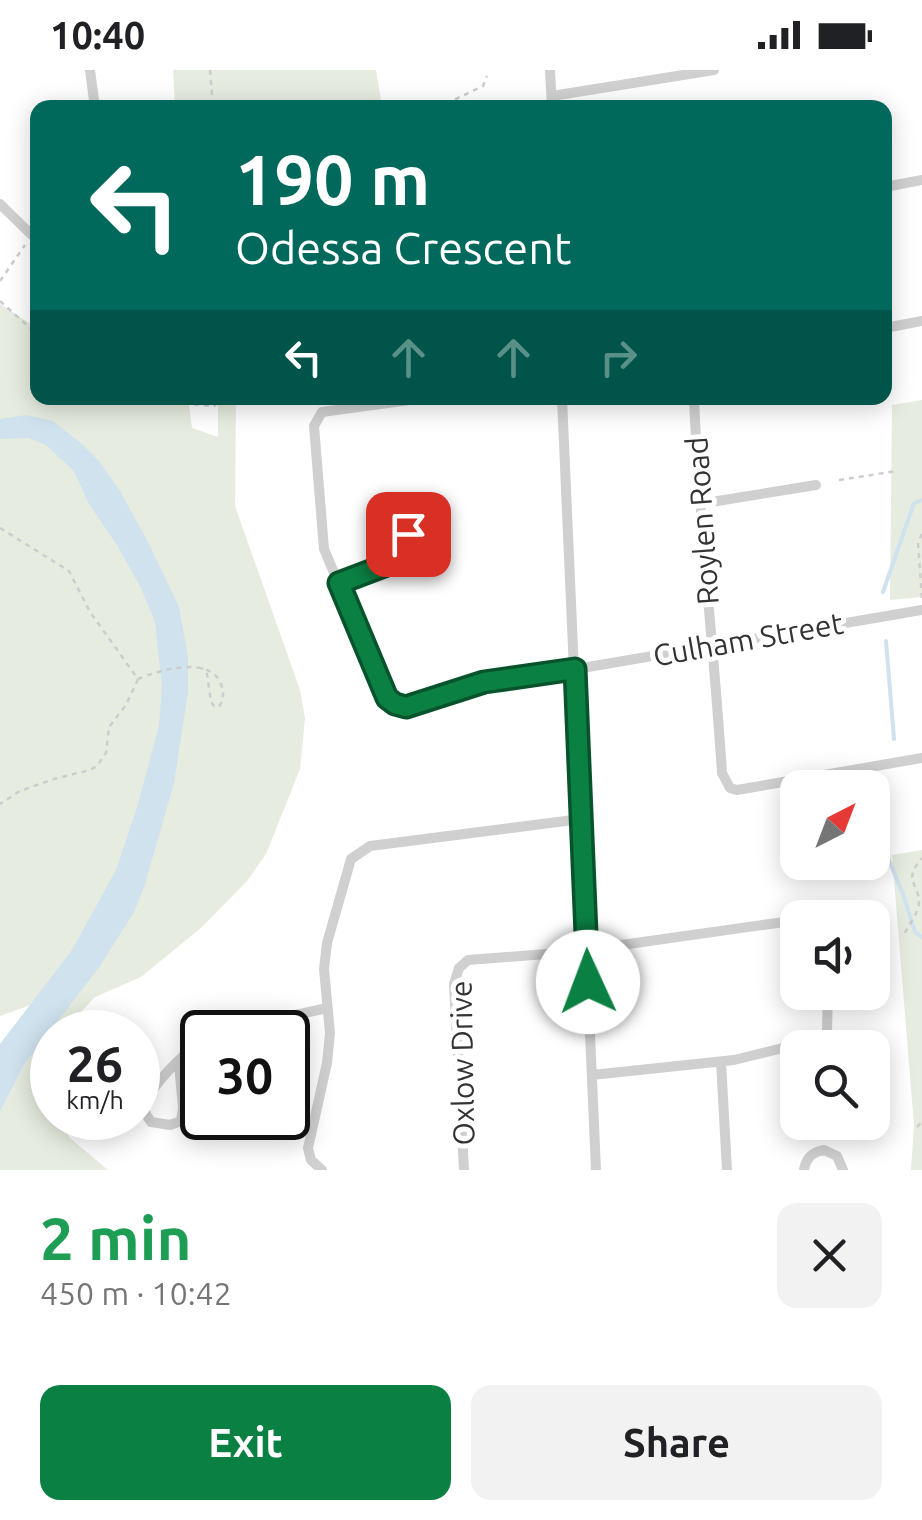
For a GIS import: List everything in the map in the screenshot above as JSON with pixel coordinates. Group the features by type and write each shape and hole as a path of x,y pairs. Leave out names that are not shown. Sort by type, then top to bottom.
{"street":[{"path":"90,70 94,100"},
{"path":"550,70 552,100"},
{"path":"562,100 714,70"},
{"path":"892,186 922,180"},
{"path":"0,204 30,233"},
{"path":"892,327 922,322"},
{"path":"373,405 322,412 314,426 324,549 339,583 405,558"},
{"path":"562,405 596,1170"},
{"name":"Roylen Road","path":"694,405 698,504 714,644 722,772 730,788 737,790 922,758"},
{"path":"698,504 816,485"},
{"path":"420,527 439,536 444,550 433,566 417,567 405,558 400,548 408,534 420,527"},
{"name":"Culham Street","path":"339,583 387,698 406,707 484,682 922,610"},
{"path":"322,1170 310,1160 308,1148 330,1033 324,968 326,944 351,859 370,846 581,819"},
{"path":"587,950 780,923"},
{"name":"Oxlow Drive","path":"464,1170 454,984 458,968 468,960 480,958 587,950"},
{"path":"310,1012 327,1008"},
{"path":"592,1074 720,1062 820,1039 827,1032 828,1010"},
{"path":"179,1062 184,1108 181,1120 170,1124 151,1122 142,1108 152,1088 179,1062"},
{"path":"720,1062 728,1170"},
{"path":"804,1170 812,1154 824,1150 837,1156 843,1170"}],"path":[{"path":"210,70 212,100"},
{"path":"454,100 484,86 488,76"},
{"path":"0,281 30,244"},
{"path":"0,301 30,328"},
{"path":"839,480 898,470"},
{"path":"0,528 69,571 90,612 138,679"},
{"path":"922,534 918,542 922,598"},
{"path":"0,804 20,791 96,766 106,753 111,722 126,705 138,679 160,670 202,668 217,676 223,700 219,707 212,702 207,674 202,668"},
{"path":"905,933 920,901 912,872 922,858"},
{"path":"918,1127 922,1122"}],"shaded area":[{"path":"173,70 376,70 381,100 175,100"},
{"path":"0,304 30,323 30,405 189,405 192,428 218,437 218,405 236,405 235,506 300,690 305,718 300,769 266,854 247,881 202,927 141,977 95,997 83,1010 66,1010 84,986 0,1016"},
{"path":"922,400 922,597 890,600 892,405"},
{"path":"922,850 922,1170 911,1170 914,1125 892,855"},
{"path":"30,1057 30,1140 72,1140 108,1170 0,1170 0,1112"}],"water":[{"path":"26,415 53,421 99,461 120,491 179,607 188,657 188,692 174,783 134,912 66,1010 30,1010 30,1057 0,1112 0,1044 72,950 116,870 159,726 162,686 155,622 141,588 89,504 74,471 46,445 29,438 0,439 0,419"}],"waterway":[{"path":"883,592 914,503 922,500"},
{"path":"886,641 894,739"},
{"path":"890,863 915,932 922,937"}],"route":[{"path":"408,534 400,548 405,558 339,583 387,698 406,707 484,682 575,669 588,982"}]}
